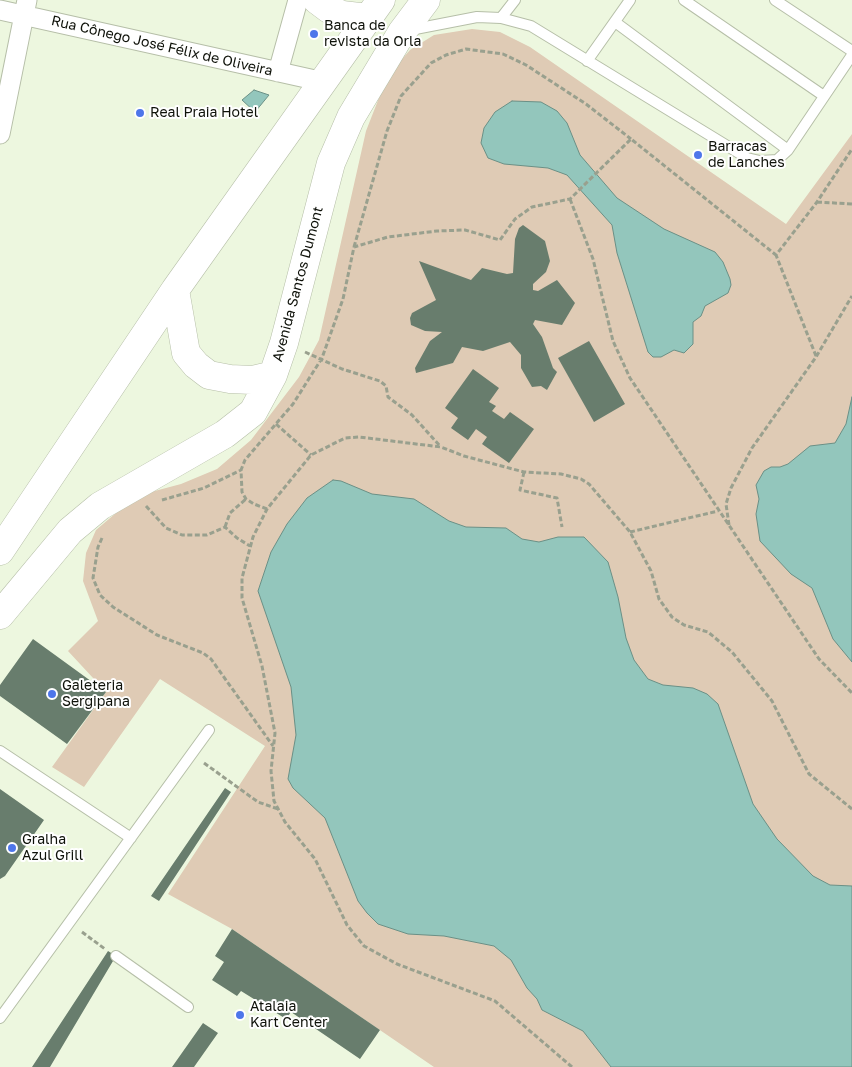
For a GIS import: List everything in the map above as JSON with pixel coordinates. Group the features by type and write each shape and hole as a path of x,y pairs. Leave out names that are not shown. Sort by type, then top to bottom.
{"main road":[{"path":"317,0 329,9 342,15 375,9"},
{"name":"Avenida Santos Dumont","path":"0,615 70,531 100,506 225,434 253,412 273,375 284,343 330,164 350,117 402,32 426,0"},
{"path":"0,551 175,290 375,9"},
{"path":"175,290 186,353 196,366 209,375 230,379 252,380 273,375"}],"street":[{"path":"278,72 298,0"},
{"path":"0,134 25,7"},
{"name":"Rua Cônego José Félix de Oliveira","path":"0,10 25,7 324,82"}],"lane":[{"path":"501,18 515,0"},
{"path":"587,61 630,0"},
{"path":"684,0 824,96"},
{"path":"775,0 852,51"},
{"path":"402,32 477,17 501,18 530,26 747,158 760,161 777,160 788,150 852,55"},
{"path":"615,22 788,150"},
{"path":"0,1018 209,730"},
{"path":"0,752 131,838"},
{"path":"116,956 188,1007"}],"path":[{"path":"268,509 246,499 242,492 240,470 245,460 278,424 322,358 343,299 354,248 387,131 401,96 431,63 446,55 466,49 503,54 526,65 586,104 776,254 816,357"},
{"path":"354,248 388,237 437,231 465,230 500,240 515,220 532,207 570,199 631,139"},
{"path":"776,254 817,202 852,149"},
{"path":"570,199 593,259 609,328 619,356 639,394 819,659 852,693"},
{"path":"817,202 852,204"},
{"path":"730,526 726,504 730,488 752,448 816,357 852,296"},
{"path":"284,343 322,358 342,369 380,381 386,386 388,397 412,415 441,447"},
{"path":"253,412 278,424 311,455"},
{"path":"572,1067 495,1001 397,964 364,946 347,925 315,859 285,822 278,809 271,789 275,733 267,690 242,598 242,578 250,546 268,509 311,455 345,438 358,437 441,447 464,456 524,472 561,474 581,478 589,484 630,532 651,571 659,599 672,617 684,625 708,632 732,652 772,701 809,774 852,809"},
{"path":"154,500 162,500 204,488 240,470"},
{"path":"524,472 520,490 557,498 562,528"},
{"path":"146,506 166,528 182,535 207,535 225,527 230,513 246,499"},
{"path":"140,508 150,502"},
{"path":"630,532 718,511"},
{"path":"225,527 250,546"},
{"path":"104,535 98,547 93,578 100,595 113,607 157,635 203,653 212,659 274,746"},
{"path":"191,754 258,802 278,809"},
{"path":"69,923 116,956"}],"shaded area":[{"path":"472,29 500,32 530,47 786,224 852,134 852,1067 434,1067 232,929 168,894 265,746 160,679 84,787 52,767 106,692 68,651 98,621 83,581 86,553 96,530 136,496 181,484 217,469 251,440 299,377 319,340 366,131 388,75 410,50 434,35"}],"water":[{"path":"254,90 269,95 255,112 242,100"},
{"path":"512,101 541,102 557,111 567,123 580,155 617,198 664,229 715,252 723,262 731,285 728,293 705,306 701,316 693,322 693,344 684,353 674,350 661,357 653,357 648,352 617,253 612,225 567,175 548,168 504,164 488,158 481,143 484,128 495,112"},
{"path":"852,397 852,662 833,639 812,588 791,574 760,541 756,514 759,499 756,485 764,471 771,467 780,467 788,464 810,446 835,443 846,424"},
{"path":"333,480 341,481 372,494 414,499 449,521 466,527 506,528 522,539 539,542 558,537 584,537 608,562 618,597 626,638 634,660 648,679 663,685 693,688 707,694 718,704 753,804 777,839 813,876 830,885 852,886 852,1067 611,1067 583,1031 542,1010 537,999 527,988 511,960 494,946 444,936 408,934 378,924 367,913 358,901 325,818 293,788 288,779 296,735 291,687 258,591 271,552 287,524 307,498"}],"building":[{"path":"523,225 545,241 550,261 546,272 533,284 533,290 538,291 557,280 575,303 562,325 535,320 533,324 542,337 553,368 557,372 547,390 541,386 532,387 521,368 521,355 510,342 483,351 462,347 453,363 416,373 415,368 430,341 442,332 425,331 411,325 410,318 412,313 436,300 419,261 471,280 482,268 507,274 513,273 515,239 519,228"},
{"path":"589,341 625,404 594,422 558,358"},
{"path":"473,369 499,388 489,402 496,406 492,411 504,419 510,412 534,429 509,463 482,444 487,437 476,429 468,440 451,428 458,418 445,408"},
{"name":"Galeteria Sergipana","path":"33,639 106,692 67,744 0,696 0,685"},
{"path":"225,788 231,792 159,901 151,896"},
{"name":"Gralha Azul Grill","path":"0,789 44,820 5,876 0,879"},
{"path":"232,929 380,1030 360,1059 291,1012 286,1019 241,991 237,996 212,980 224,962 215,956"},
{"path":"108,951 116,956 50,1067 32,1067"},
{"path":"203,1023 218,1033 194,1067 172,1067"}],"place":[{"name":"Banca de revista da Orla","path":"314,34"},
{"name":"Real Praia Hotel","path":"140,113"},
{"name":"Barracas de Lanches","path":"698,155"},
{"name":"Galeteria Sergipana","path":"52,694"},
{"name":"Gralha Azul Grill","path":"12,848"},
{"name":"Atalaia Kart Center","path":"240,1015"}]}
